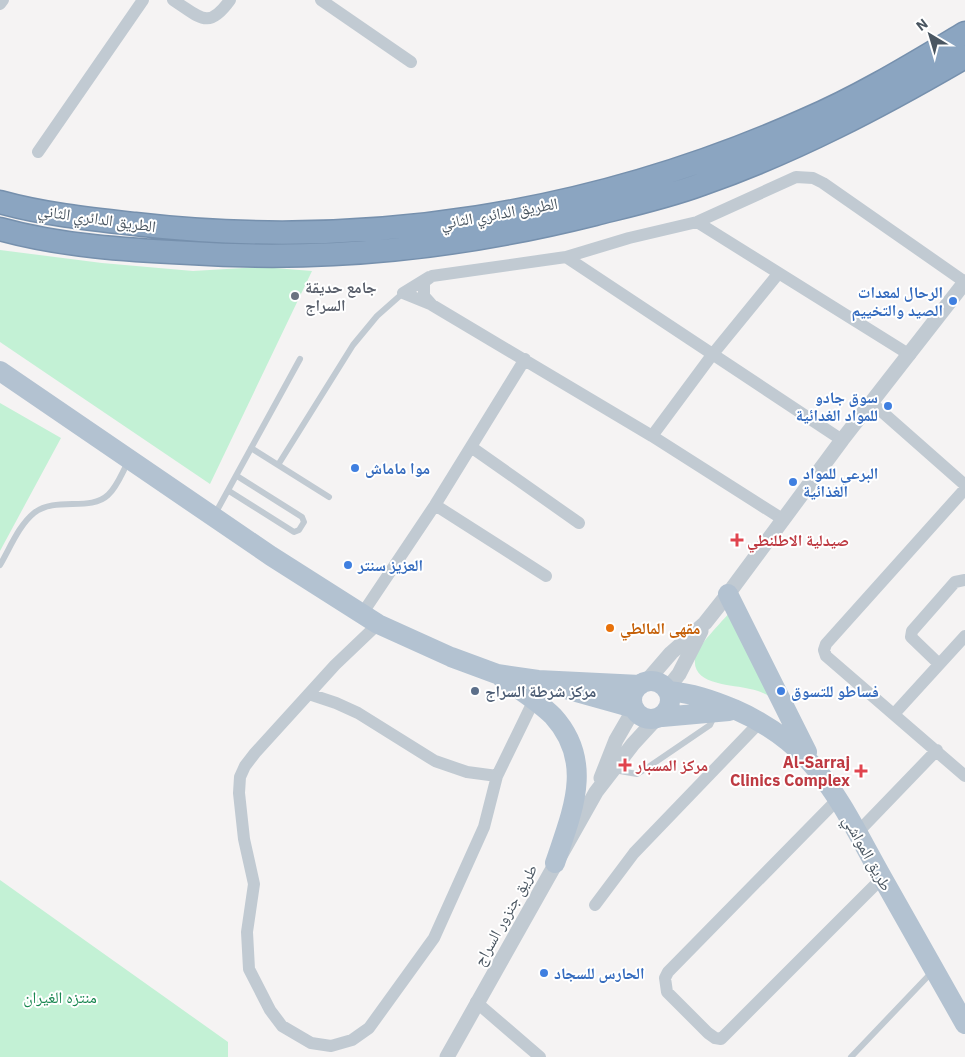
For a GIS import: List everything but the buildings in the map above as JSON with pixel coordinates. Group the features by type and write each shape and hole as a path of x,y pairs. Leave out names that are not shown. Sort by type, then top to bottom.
{"highway":[{"name":"الطريق الدائري الثاني","path":"0,202 105,221 198,232 259,234 323,233 422,226 532,209 696,164 797,124 889,78 965,33"},
{"name":"الطريق الدائري الثاني","path":"2,230 52,240 161,252 211,255 327,255 426,248 533,230 638,204 702,184 807,141 895,98 965,57"}],"main road":[{"path":"0,371 129,461 370,619 451,657 497,674 538,680 643,683 656,681 668,690 670,705 659,718 642,717 634,709 538,680"},
{"path":"728,594 813,763"},
{"path":"497,674 534,700 561,726 571,743 577,763 577,786 555,863"},
{"path":"634,709 634,693 643,683"},
{"name":"طريق المواشي","path":"668,690 701,696 762,721 790,742 813,763 838,799 965,1024"},
{"name":"طريق المواشي","path":"659,718 716,711 738,711"}],"street":[{"path":"0,4 3,0"},
{"path":"38,152 143,0"},
{"path":"174,0 200,17 211,19 220,14 230,0"},
{"path":"321,0 411,62"},
{"path":"403,293 416,283 432,276 566,257 629,238 698,222 787,180 804,176 813,178 965,282 842,440 784,520 705,623 671,653 643,683"},
{"path":"698,222 778,274 910,355"},
{"path":"566,257 842,440"},
{"path":"652,436 712,355 778,274"},
{"path":"432,276 424,282 422,292 432,304"},
{"path":"403,293 432,304 525,359 652,436 784,520"},
{"path":"525,359 435,506 370,619 309,694 245,766 240,777 239,793 244,839 254,884 247,932 249,969 270,1010 282,1026 311,1043 331,1046 352,1040 369,1028 434,938 484,827 497,776 534,700"},
{"path":"872,403 965,487 830,640 824,650 826,656 938,750 965,776"},
{"path":"471,447 579,523"},
{"path":"435,506 546,576"},
{"path":"940,664 915,642 911,637 912,631 955,582 965,580"},
{"path":"668,690 679,674 705,623"},
{"path":"894,714 965,636"},
{"path":"309,694 358,713 435,761 467,772 497,776"},
{"name":"طريق جنزور السراج","path":"596,792 616,740 634,709"},
{"name":"طريق جنزور السراج","path":"447,1057 476,1002 596,792 659,718"},
{"path":"595,905 634,853 762,721"},
{"path":"857,832 938,750"},
{"path":"838,799 668,972 665,978 667,992 708,1033 715,1038 726,1036 882,878"},
{"path":"476,1002 540,1057"}],"lane":[{"path":"278,465 353,345 377,316 403,293"},
{"path":"213,517 300,359"},
{"path":"251,448 329,497"},
{"path":"0,565 24,523 34,513 46,506 100,500 113,489 129,461"},
{"path":"229,491 294,532 302,527 304,522 302,517 237,476"},
{"path":"613,770 636,774 644,770 710,725 716,711"},
{"path":"851,1057 934,969"}],"green space":[{"path":"0,250 102,263 193,271 262,267 312,271 210,484 0,342"},
{"path":"0,403 61,438 0,551"},
{"path":"733,609 779,701 754,690 713,682 704,678 698,672 695,664 698,650"},
{"name":"منتزه الغيران","path":"0,880 228,1042 228,1057 0,1057"}],"place":[{"name":"جامع حديقة السراج","path":"295,296"},
{"name":"الرحال لمعدات الصيد والتخييم","path":"953,301"},
{"name":"سوق جادو للمواد الغدائية","path":"888,406"},
{"name":"موا ماماش","path":"355,468"},
{"name":"البرعي للمواد الغذائية","path":"793,482"},
{"name":"صيدلية الاطلنطي","path":"737,540"},
{"name":"العزيز سنتر","path":"348,565"},
{"name":"مقهى المالطي","path":"610,628"},
{"name":"مركز شرطة السراج","path":"475,691"},
{"name":"فساطو للتسوق","path":"781,691"},
{"name":"مركز المسبار","path":"625,765"},
{"name":"Al-Sarraj Clinics Complex","path":"861,771"},
{"name":"الحارس للسجاد","path":"544,973"}]}
